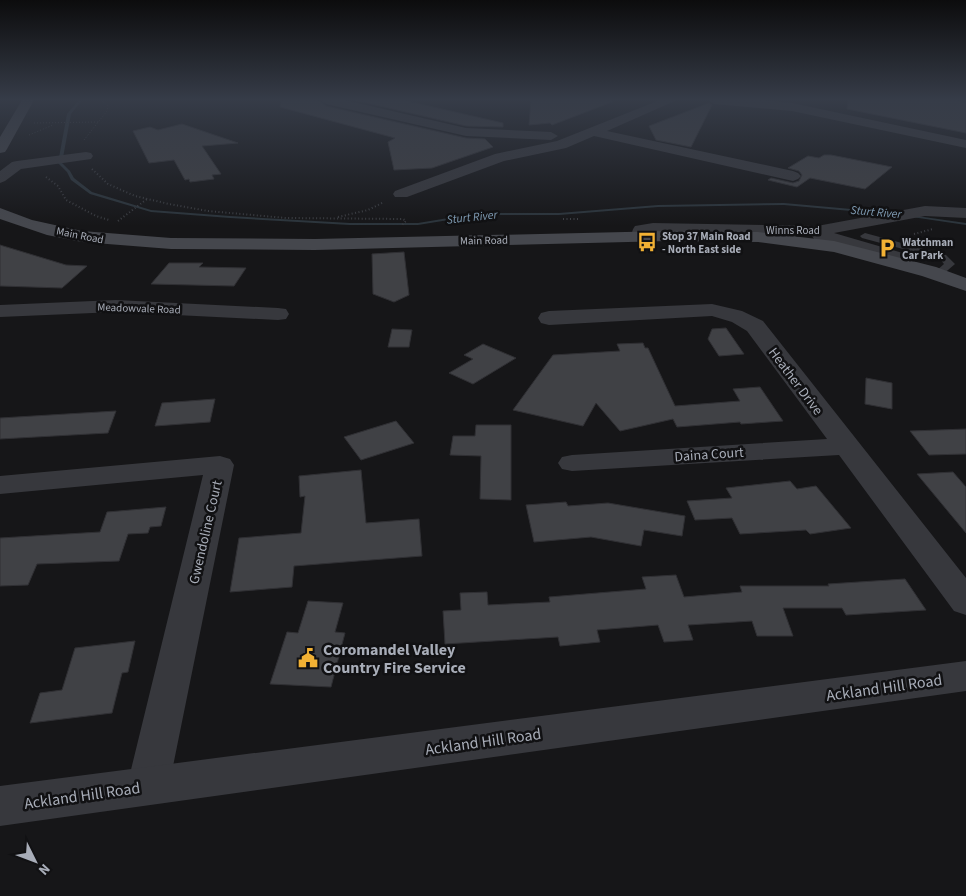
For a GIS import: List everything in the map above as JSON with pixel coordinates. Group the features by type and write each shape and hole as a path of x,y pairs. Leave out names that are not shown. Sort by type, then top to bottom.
{"main road":[{"name":"Main Road","path":"0,213 10,218 73,235 145,243 257,244 641,237 734,237 815,243 938,274 966,285"}],"street":[{"path":"401,194 500,157 553,147 567,142"},
{"path":"620,142 793,176"},
{"path":"0,178 17,165 86,156"},
{"name":"Winns Road","path":"641,237 641,230 653,228 823,230 925,211 966,213"},
{"path":"823,230 820,235 914,262 938,274"},
{"name":"Meadowvale Road","path":"0,311 116,306 278,314"},
{"name":"Heather Drive","path":"549,318 712,310 744,318 755,326 966,602"},
{"name":"Daina Court","path":"572,463 846,446"},
{"name":"Gwendoline Court","path":"0,486 220,465 148,786"},
{"name":"Ackland Hill Road","path":"0,806 966,676"}],"lane":[{"path":"865,236 943,257 950,264 938,274"}],"path":[{"path":"86,156 94,173 104,181 126,192 176,207 262,215 333,219 379,217 404,219 406,221"},
{"path":"117,222 147,199"},
{"path":"333,219 374,207"},
{"path":"907,236 939,228"}],"building":[{"path":"138,142 238,143 202,146 221,174 212,175 214,179 190,182 189,179 185,180 174,160 149,163"},
{"path":"388,142 488,142 493,147 432,168 394,170"},
{"path":"665,142 694,142 691,147"},
{"path":"824,155 892,167 865,189 810,178 797,187 768,180 771,178 793,183 799,181 802,175 799,171 788,168 808,156 819,158"},
{"path":"0,245 66,265 87,266 62,288 0,286"},
{"path":"404,252 409,295 394,302 373,294 372,254"},
{"path":"169,263 203,263 199,267 246,268 234,286 151,284"},
{"path":"726,328 744,354 719,356 708,339 712,329"},
{"path":"392,329 412,330 409,347 388,347"},
{"path":"643,343 645,348 648,348 675,406 740,401 733,389 760,387 783,421 677,427 673,419 620,431 596,403 583,426 513,410 553,355 620,351 617,344"},
{"path":"483,344 516,358 473,384 449,373 473,359 464,355"},
{"path":"866,378 892,383 892,409 865,404"},
{"path":"215,399 210,422 155,426 162,403"},
{"path":"116,411 108,433 0,439 0,418"},
{"path":"396,421 414,443 361,460 344,437"},
{"path":"476,425 511,425 511,500 480,499 481,456 450,455 453,436 475,436"},
{"path":"966,429 966,454 929,455 910,431"},
{"path":"361,470 366,523 419,519 422,556 294,566 292,587 230,592 239,538 301,533 305,496 300,497 299,476"},
{"path":"953,472 966,487 966,533 917,474"},
{"path":"790,481 797,489 816,486 851,528 810,534 806,530 740,534 732,518 695,520 687,501 732,498 726,488"},
{"path":"566,502 568,506 608,503 685,516 682,536 644,530 641,546 591,537 534,542 526,505"},
{"path":"166,507 161,526 150,527 148,533 128,534 119,561 37,564 28,585 0,586 0,538 100,532 107,512"},
{"path":"676,575 684,597 742,592 740,586 829,586 828,584 905,579 926,610 846,615 842,608 783,608 793,636 757,636 752,621 688,625 693,640 664,642 658,625 597,630 600,642 560,646 558,637 445,644 443,611 461,610 460,593 487,592 488,605 550,602 549,597 646,589 642,577"},
{"name":"Coromandel Valley Country Fire Service","path":"308,601 343,603 335,632 345,633 331,687 270,684 287,632 298,633"},
{"path":"135,641 128,672 122,673 112,713 30,723 40,693 62,690 75,648"}],"waterway":[{"name":"Sturt River","path":"64,142 60,163 69,172 72,179 91,193 151,211 350,224 418,224 479,214 559,214 658,206 784,204 896,214"},
{"name":"Sturt River","path":"912,216 966,224"}],"place":[{"name":"Stop 37 Main Road - North East side","path":"647,242"},
{"name":"Watchman Car Park","path":"887,248"},
{"name":"Coromandel Valley Country Fire Service","path":"308,658"}]}
